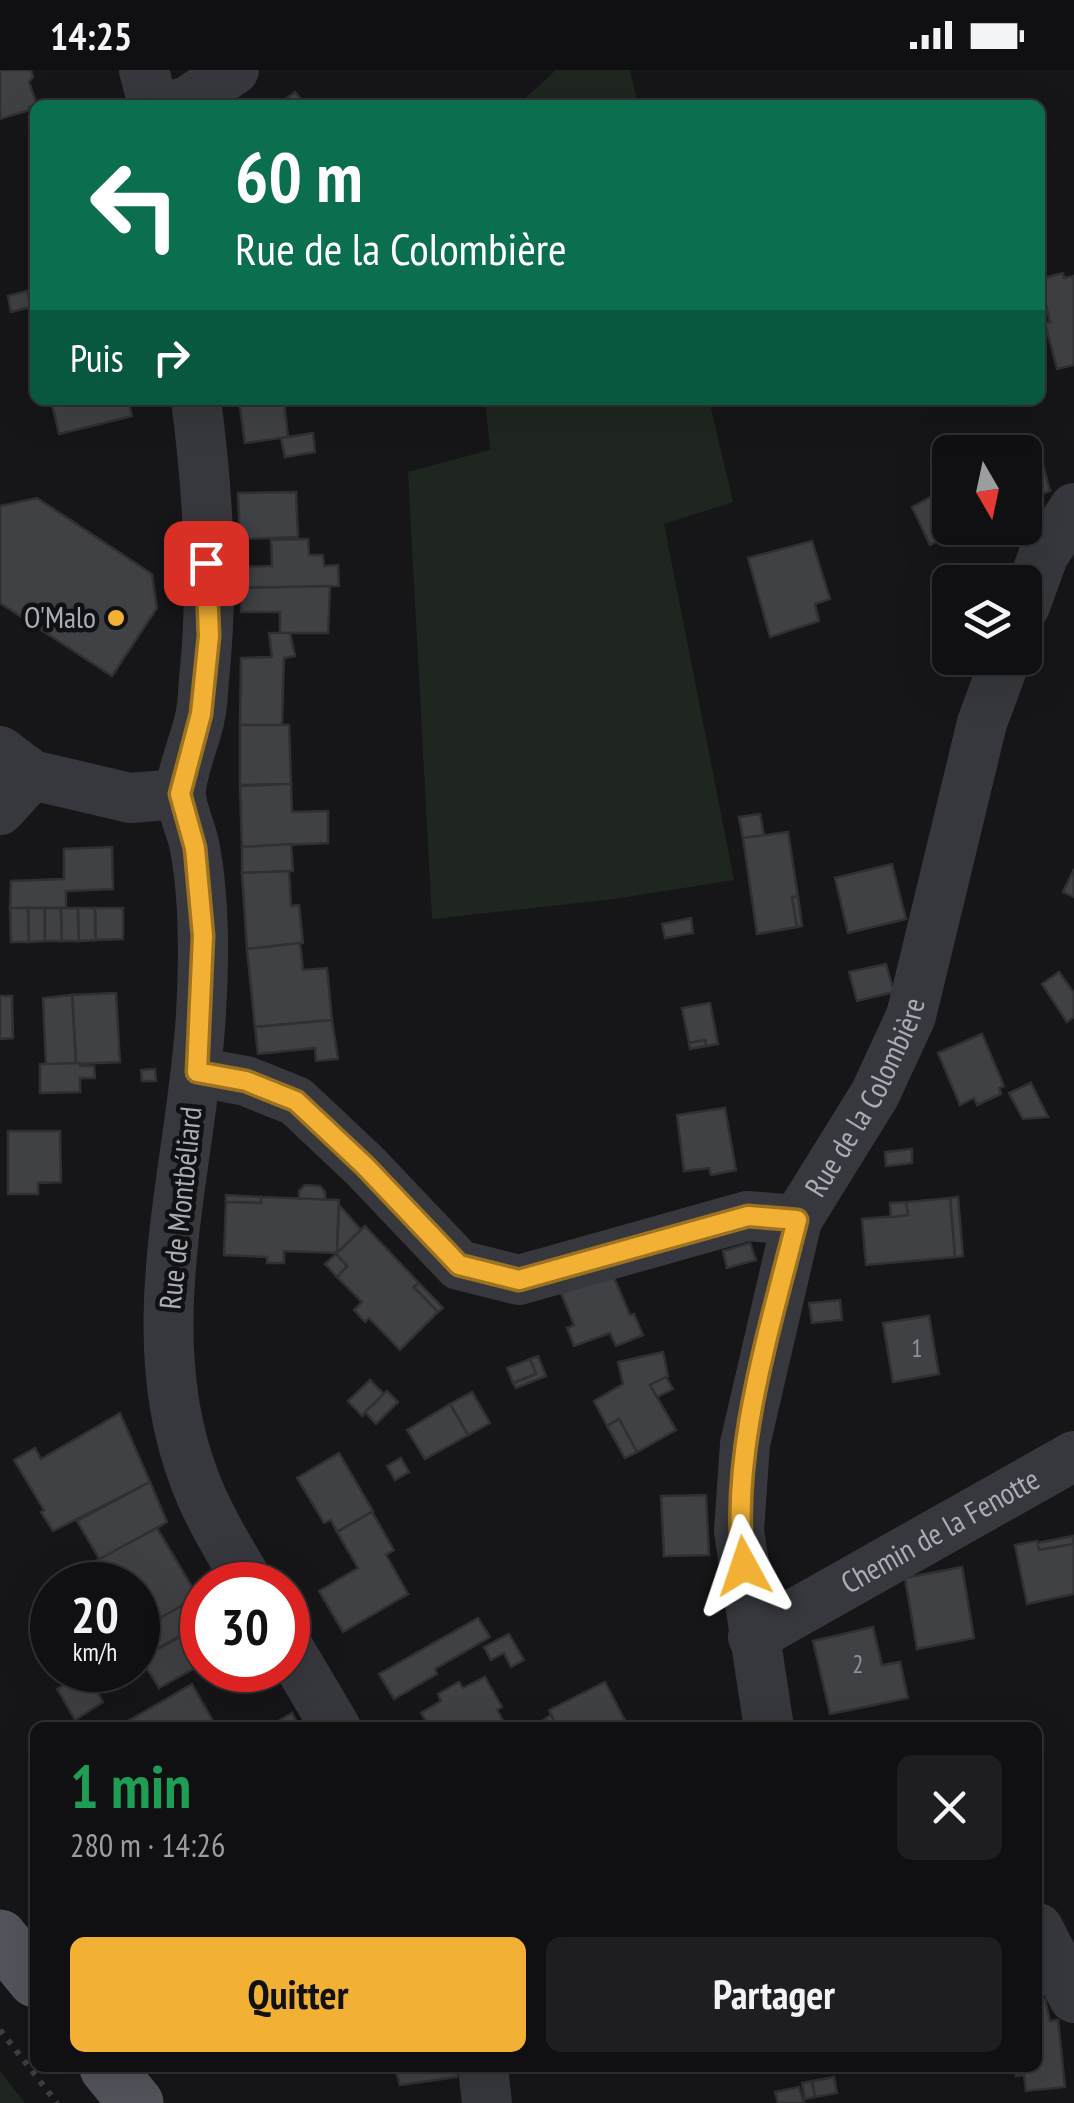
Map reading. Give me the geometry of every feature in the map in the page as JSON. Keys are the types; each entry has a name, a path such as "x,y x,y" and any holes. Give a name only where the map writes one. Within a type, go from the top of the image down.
{"main road":[{"path":"0,1937 30,1974"},
{"path":"110,2072 136,2103"}],"street":[{"path":"144,70 151,100"},
{"path":"188,100 234,70"},
{"path":"11,779 130,798 180,794 201,714 209,636 203,454 197,405"},
{"path":"1040,565 1074,508"},
{"name":"Rue de la Colombière","path":"197,1072 246,1081 296,1101 365,1166 459,1265 519,1280 748,1216 797,1220 875,1094 911,1016 982,723 1000,675"},
{"name":"Rue de Montbéliard","path":"180,794 195,848 203,936 197,1072 174,1235 167,1336 180,1425 193,1477 236,1562"},
{"path":"768,1722 738,1531 745,1444 797,1220"},
{"name":"Chemin de la Fenotte","path":"753,1637 1074,1456"},
{"path":"310,1684 332,1722"},
{"path":"1042,1936 1074,1998"},
{"path":"482,2072 486,2103"}],"path":[{"path":"0,2030 30,2068"},
{"path":"33,2072 57,2103"}],"shaded area":[{"path":"556,70 630,70 637,100 523,100"},
{"path":"486,405 710,405 733,502 664,524 734,880 614,899 432,919 408,472 490,450"},
{"path":"0,2071 25,2103 0,2103"}],"building":[{"path":"0,70 31,70 33,77 29,82 35,100 30,100 30,110 0,119"},
{"path":"295,92 302,100 285,100"},
{"path":"1063,273 1064,278 1074,276 1074,365 1057,369 1045,323 1050,322 1045,278"},
{"path":"27,291 30,307 11,312 8,296"},
{"path":"52,405 129,405 132,416 59,434"},
{"path":"240,405 285,405 288,437 245,443"},
{"path":"313,433 315,452 285,457 281,438"},
{"path":"1042,461 1050,491 1042,494"},
{"path":"296,492 298,537 240,539 238,493"},
{"path":"932,496 930,545 912,507"},
{"path":"37,498 152,574 157,608 112,676 0,603 0,506"},
{"path":"308,539 309,555 323,555 324,566 338,565 339,586 241,588 240,567 272,566 271,540"},
{"path":"812,541 830,599 815,604 819,621 770,637 748,558"},
{"path":"330,586 328,633 280,633 280,612 241,612 241,588"},
{"path":"269,633 290,633 295,656 284,658 282,725 240,725 241,658 272,657"},
{"path":"240,725 289,725 291,784 240,785"},
{"path":"291,784 292,812 328,811 328,843 242,847 240,786"},
{"path":"760,814 764,835 743,838 739,817"},
{"path":"788,832 798,897 792,897 797,927 757,934 743,838"},
{"path":"291,844 293,871 242,873 242,847"},
{"path":"112,847 113,889 66,891 66,908 10,908 11,881 64,879 64,849"},
{"path":"892,864 906,919 848,933 835,878"},
{"path":"1074,869 1074,897 1063,892"},
{"path":"289,871 291,906 299,905 303,943 247,949 242,873"},
{"path":"792,897 798,897 802,926 797,927"},
{"path":"10,908 28,908 29,942 11,942"},
{"path":"28,908 45,908 45,941 29,942"},
{"path":"45,908 61,908 62,941 45,941"},
{"path":"61,908 78,908 79,941 62,941"},
{"path":"78,908 95,908 96,940 79,941"},
{"path":"95,908 123,908 123,939 96,940"},
{"path":"691,918 693,933 665,938 662,924"},
{"path":"300,943 303,970 327,968 332,1020 255,1027 247,949"},
{"path":"886,964 894,992 857,1001 849,972"},
{"path":"1059,972 1074,993 1074,1017 1067,1022 1042,984"},
{"path":"116,993 120,1062 76,1064 72,995"},
{"path":"72,995 76,1064 46,1065 43,998"},
{"path":"0,996 12,996 13,1038 0,1039"},
{"path":"710,1003 718,1044 706,1046 705,1040 689,1043 682,1008"},
{"path":"332,1020 338,1059 316,1061 315,1048 258,1054 255,1027"},
{"path":"982,1034 1004,1086 999,1088 1001,1094 977,1105 974,1098 960,1105 938,1053"},
{"path":"705,1040 706,1046 690,1049 689,1043"},
{"path":"40,1064 94,1066 95,1078 80,1078 80,1092 40,1093"},
{"path":"155,1069 156,1081 142,1081 141,1070"},
{"path":"1031,1083 1048,1117 1023,1119 1009,1093"},
{"path":"725,1108 736,1170 711,1175 709,1168 684,1171 677,1115"},
{"path":"8,1131 60,1131 61,1182 38,1183 38,1194 8,1194"},
{"path":"912,1149 912,1163 886,1166 885,1152"},
{"path":"305,1185 320,1186 325,1200 299,1199 299,1191"},
{"path":"226,1195 261,1197 261,1203 226,1202"},
{"path":"261,1197 339,1200 337,1253 284,1251 284,1263 267,1263 267,1257 224,1255 226,1202 261,1203"},
{"path":"958,1197 963,1256 955,1257 950,1198"},
{"path":"950,1198 955,1257 866,1265 862,1219 908,1215 906,1202"},
{"path":"906,1202 908,1215 891,1217 890,1203"},
{"path":"339,1205 361,1230 337,1253"},
{"path":"365,1226 419,1283 414,1287 438,1312 400,1350 369,1318 365,1322 354,1310 362,1302 337,1277 347,1266 336,1254"},
{"path":"750,1243 756,1260 727,1268 723,1251"},
{"path":"336,1254 347,1266 337,1277 325,1264"},
{"path":"612,1273 643,1335 616,1346 610,1333 574,1346 567,1328 574,1325 561,1293"},
{"path":"419,1283 443,1308 438,1312 414,1287"},
{"path":"840,1300 842,1320 812,1323 809,1303"},
{"path":"929,1316 939,1374 893,1382 883,1323"},
{"path":"663,1352 668,1376 650,1385 676,1430 637,1452 619,1419 607,1426 594,1401 623,1384 618,1362"},
{"path":"538,1356 546,1376 516,1388 513,1383 536,1374 530,1359"},
{"path":"530,1359 536,1374 513,1383 507,1368"},
{"path":"666,1377 673,1389 657,1397 650,1385"},
{"path":"370,1380 384,1394 362,1416 348,1401"},
{"path":"387,1391 398,1402 376,1424 365,1412"},
{"path":"472,1392 490,1423 468,1435 450,1404"},
{"path":"450,1404 468,1435 425,1459 407,1430"},
{"path":"120,1413 150,1482 53,1531 14,1460 35,1448 41,1459"},
{"path":"619,1419 637,1452 625,1458 607,1426"},
{"path":"339,1453 373,1511 337,1532 331,1520 324,1523 297,1478"},
{"path":"401,1458 409,1472 395,1480 387,1466"},
{"path":"150,1482 167,1522 100,1560 77,1521"},
{"path":"706,1495 709,1555 664,1556 661,1496"},
{"path":"372,1512 394,1550 386,1555 408,1594 343,1632 319,1591 358,1568 337,1532"},
{"path":"157,1528 180,1567 180,1607 160,1619 160,1562 94,1562"},
{"path":"1073,1536 1074,1544 1039,1550 1037,1543"},
{"path":"1037,1541 1039,1550 1074,1544 1074,1594 1027,1604 1015,1545"},
{"path":"962,1567 974,1638 917,1649 905,1578"},
{"path":"180,1607 180,1636 160,1647 160,1618"},
{"path":"478,1618 490,1637 394,1699 379,1674"},
{"path":"873,1627 882,1665 900,1662 908,1698 830,1714 813,1641"},
{"path":"509,1634 524,1660 511,1667 504,1653 491,1660 484,1647"},
{"path":"180,1637 180,1676 160,1687 160,1648"},
{"path":"485,1677 502,1707 497,1710 504,1722 426,1722 421,1713 441,1701 438,1694 459,1682 463,1688"},
{"path":"605,1682 626,1722 554,1722 549,1710"},
{"path":"180,1691 197,1692 214,1722 126,1722"},
{"path":"59,1692 97,1692 103,1702 75,1720"},
{"path":"292,1713 297,1722 276,1722"},
{"path":"1042,1999 1050,2021 1058,2020 1065,2087 1026,2091 1024,2075 1016,2076 1016,2072 1042,2072"},
{"path":"396,2072 456,2072 457,2077 400,2085"},
{"path":"834,2077 837,2093 815,2097 812,2081"},
{"path":"812,2081 815,2097 805,2099 802,2083"},
{"path":"799,2087 804,2103 778,2103 775,2092"}],"place":[{"name":"O'Malo","path":"116,618"}],"route":[{"path":"206,563 209,636 201,714 180,794 195,848 203,936 197,1072 246,1081 296,1101 365,1166 459,1265 519,1280 748,1216 797,1220 745,1444 738,1531 744,1566"}]}
